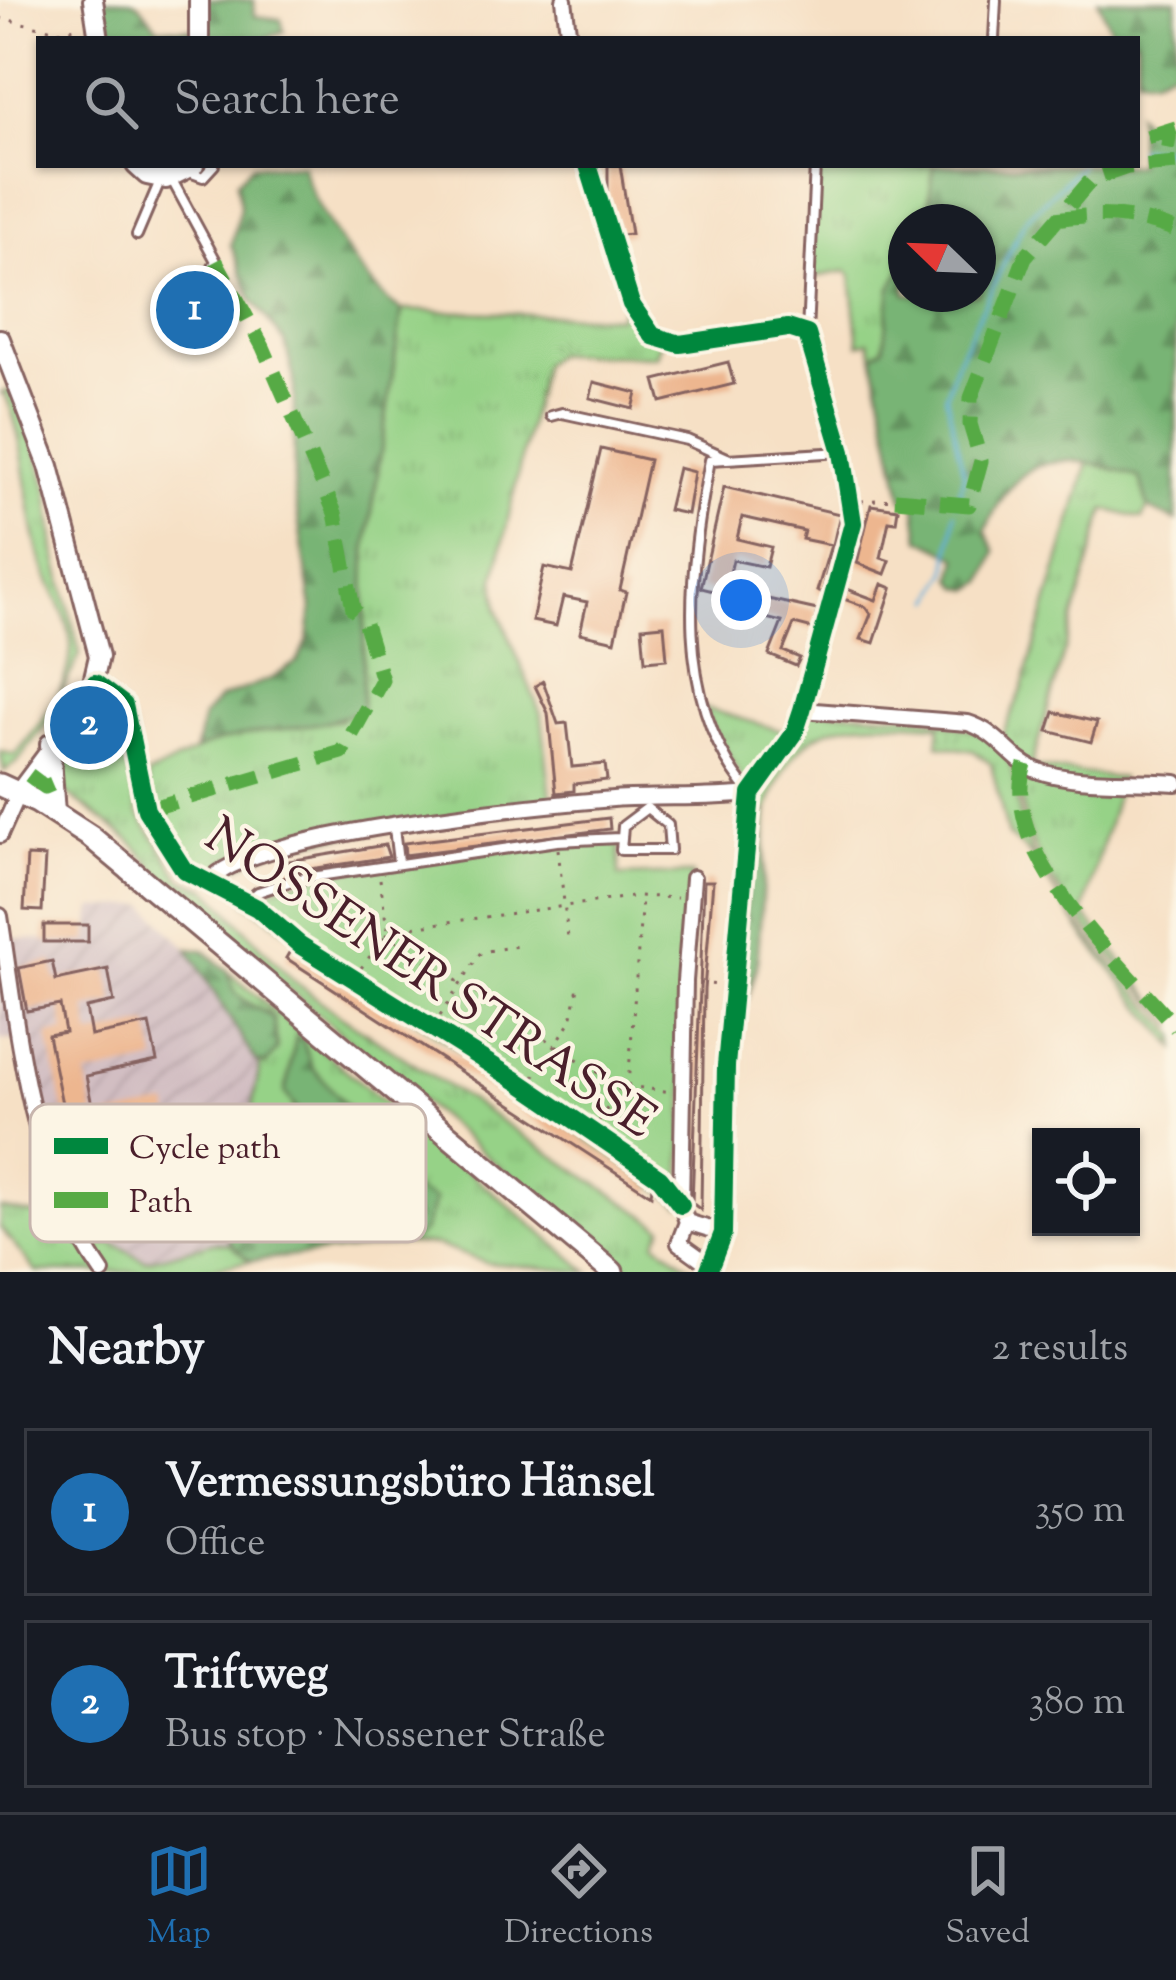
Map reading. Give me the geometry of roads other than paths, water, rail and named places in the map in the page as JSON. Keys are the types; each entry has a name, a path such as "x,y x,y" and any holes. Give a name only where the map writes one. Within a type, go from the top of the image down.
{"main road":[{"path":"9,789 56,813 408,1104"},
{"path":"426,1118 612,1272"}],"street":[{"path":"93,0 97,32"},
{"path":"199,0 200,36"},
{"path":"564,0 569,36"},
{"path":"589,168 631,304 646,330 661,341 693,343 788,328 807,334 852,501 848,559 794,734 751,794 723,1116 727,1180 723,1233 710,1269 679,1243 687,1222 681,1205 687,1094 685,981 694,878"},
{"path":"0,339 49,466 72,569 96,636 95,683 89,699 9,789 0,835"},
{"name":"NOSSENER STRASSE","path":"95,683 124,705 140,788 156,832 184,871 211,880 246,902 353,980 433,1027 660,1178 681,1205"},
{"path":"802,710 968,723 992,732 1025,764 1043,772 1176,783"},
{"path":"50,744 56,813"},
{"path":"211,880 226,866 285,845 394,828 751,794"},
{"path":"0,916 15,1040 30,1104"},
{"path":"687,1222 723,1233"},
{"path":"84,1242 102,1272"}],"lane":[{"path":"994,36 996,0"},
{"path":"178,174 203,177 211,168"},
{"path":"807,334 815,168"},
{"path":"137,236 178,174"},
{"path":"178,174 217,261 205,280 222,317"},
{"path":"551,416 562,413 687,440 728,458"},
{"path":"751,794 701,707 692,593 710,460 842,452"},
{"path":"647,803 668,825 670,850 621,850 619,838 631,817 647,803"},
{"path":"394,828 398,862"},
{"path":"246,902 284,883 398,862 557,841 619,838"}],"waterway":[{"path":"1140,149 1176,150"},
{"path":"956,503 964,475 946,396 954,367 1025,220 1078,168"},
{"path":"933,600 947,573 955,513"}],"place":[{"name":"Vermessungsbüro Hänsel","path":"195,310"},
{"name":"Triftweg","path":"89,725"}]}
